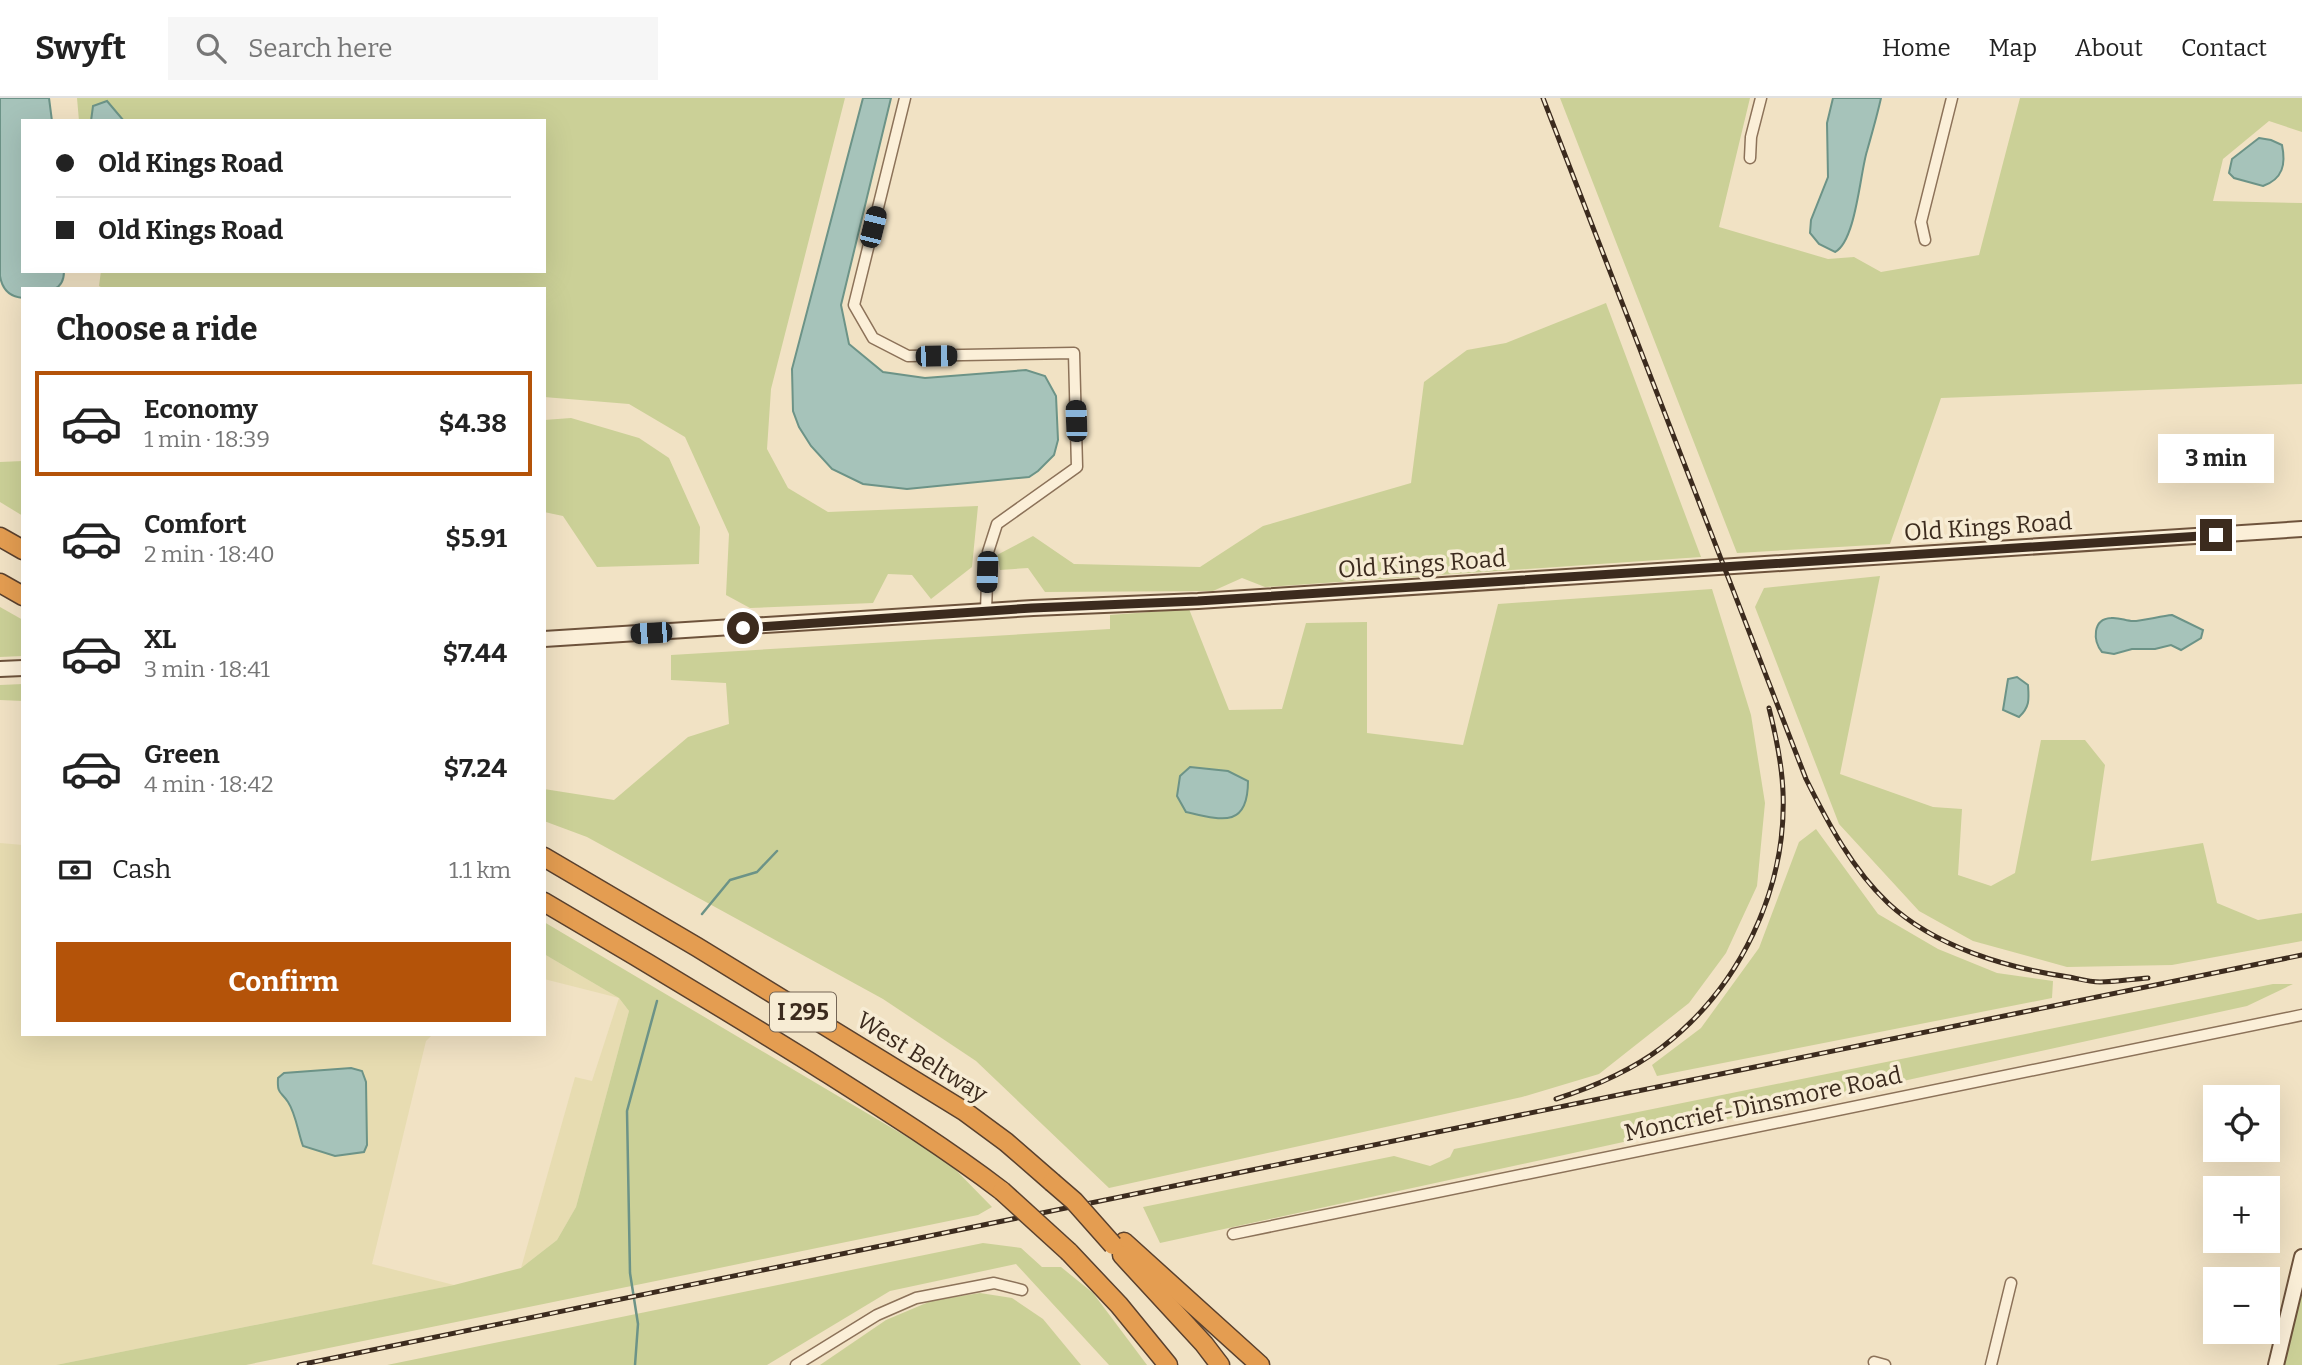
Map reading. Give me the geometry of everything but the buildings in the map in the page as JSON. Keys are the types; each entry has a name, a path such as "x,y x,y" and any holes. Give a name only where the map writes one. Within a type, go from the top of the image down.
{"highway":[{"path":"0,537 21,549"},
{"path":"0,583 21,595"},
{"name":"West Beltway","path":"546,858 697,947 964,1111 1006,1142 1119,1244 1220,1365"},
{"name":"I 295","path":"546,903 685,985 953,1154 1002,1191 1069,1252 1119,1304 1167,1364"},
{"path":"1119,1244 1260,1365"}],"street":[{"path":"905,98 854,305 873,338 908,356 1074,353 1077,467 997,524 988,552 986,611"},
{"path":"1750,158 1751,137 1761,98"},
{"path":"1925,240 1921,222 1952,98"},
{"name":"Old Kings Road","path":"546,639 986,611 1198,601 2302,529"},
{"path":"0,669 21,668"},
{"name":"Moncrief-Dinsmore Road","path":"1233,1234 2302,1015"},
{"path":"2276,1365 2302,1257"},
{"path":"796,1365 877,1315 916,1298 994,1283 1023,1290"},
{"path":"1991,1365 2011,1283"}],"shaded area":[{"path":"0,843 21,845 21,1036 431,1036 426,1041 372,1264 454,1285 56,1365 0,1365"},
{"path":"546,955 619,998 546,980"},
{"path":"619,998 629,1011 576,1207 557,1240 521,1268 575,1077 592,1081"}],"green space":[{"path":"77,98 845,98 771,389 767,449 788,488 828,512 978,506 972,567 931,599 912,575 888,574 873,603 750,608 726,595 729,534 685,437 629,404 546,397 546,287 99,286 101,273 546,273 546,119 122,119 107,101 94,106 91,119 79,119"},
{"path":"1560,98 1750,98 1719,227 1828,259 1854,257 1881,272 1979,255 2020,98 2302,98 2302,132 2269,121 2223,159 2213,201 2302,203 2302,384 1941,398 1890,544 1737,553"},
{"path":"1606,303 1701,557 1265,587 1242,578 1213,591 1045,592 1028,568 1000,570 997,555 1033,536 1074,564 1200,567 1263,526 1411,483 1424,382 1467,350 1506,343"},
{"path":"571,418 639,438 669,458 700,527 699,564 597,567 563,516 546,512 546,420"},
{"path":"21,461 21,515 0,502 0,462"},
{"path":"1880,576 1840,774 1933,807 1962,809 1958,875 1991,886 2015,873 2041,740 2085,740 2105,765 2091,861 2203,843 2217,903 2258,920 2302,913 2302,941 2172,965 2067,967 1973,941 1919,911 1839,824 1755,607 1764,588"},
{"path":"1712,589 1751,715 1765,803 1757,886 1726,953 1689,1003 1599,1074 1522,1097 1109,1188 976,1061 883,999 587,837 546,822 546,789 614,800 688,737 729,724 726,683 671,680 671,655 1110,629 1110,615 1189,609 1229,710 1282,709 1306,623 1367,622 1367,733 1463,745 1498,604"},
{"path":"0,607 21,619 21,656 0,657"},
{"path":"21,684 21,701 0,700 0,685"},
{"path":"1816,829 1878,914 1938,949 1997,973 2053,981 2052,998 1657,1076 1652,1065 1701,1028 1759,948 1799,842"},
{"path":"546,923 946,1160 992,1207 978,1215 246,1365 56,1365 454,1285 521,1268 557,1240 576,1207 629,1011 619,998 546,955"},
{"path":"2273,984 2293,984 2247,1006 1160,1243 1143,1207 1394,1156 1430,1166 1450,1157 1454,1149"},
{"path":"983,1243 1021,1248 1042,1267 1061,1267 1093,1293 1147,1365 1109,1365 1016,1264 890,1291 767,1365 387,1365"},
{"path":"980,1293 1012,1298 1043,1319 1081,1365 820,1365 886,1320 931,1301"},
{"path":"2302,1293 2302,1365 2284,1365"}],"water":[{"path":"0,98 49,98 52,119 21,119 21,273 64,273 64,277 58,287 21,287 21,298 7,292 0,276"},
{"path":"863,98 891,98 841,305 849,344 883,372 925,378 1026,370 1045,376 1056,396 1058,440 1054,455 1029,477 907,489 863,484 832,469 811,446 799,427 793,411 792,369"},
{"path":"1833,98 1881,98 1864,161 1853,221 1848,235 1835,252 1819,244 1810,233 1811,220 1828,177 1827,123"},
{"path":"107,101 122,119 91,119 93,106"},
{"path":"2259,138 2282,145 2283,152 2282,170 2275,179 2263,186 2234,178 2229,173 2232,159"},
{"path":"2172,615 2203,630 2201,638 2181,650 2171,645 2155,649 2132,649 2114,654 2102,652 2097,642 2097,626 2105,619 2137,621"},
{"path":"2017,677 2028,685 2027,706 2019,717 2003,710 2008,679"},
{"path":"1190,767 1228,771 1248,781 1247,796 1238,814 1221,818 1186,812 1177,796 1180,776"},
{"path":"351,1068 362,1071 366,1082 367,1145 364,1152 335,1156 303,1146 291,1107 279,1090 278,1078 284,1073"}],"waterway":[{"path":"702,914 730,880 757,872 777,851"},
{"path":"635,1365 638,1324 630,1273 627,1111 657,1001"}],"railway":[{"path":"1543,98 1806,779 1852,860 1875,890 1907,918 1927,932 1973,953 2021,968 2088,981 2148,978"},
{"path":"1556,1099 1610,1078 1661,1048 1689,1024 1714,997 1753,935 1767,901 1777,865 1782,829 1781,771 1769,708"},
{"path":"299,1365 2302,955"}],"route":[{"path":"743,628 2216,535"}]}
